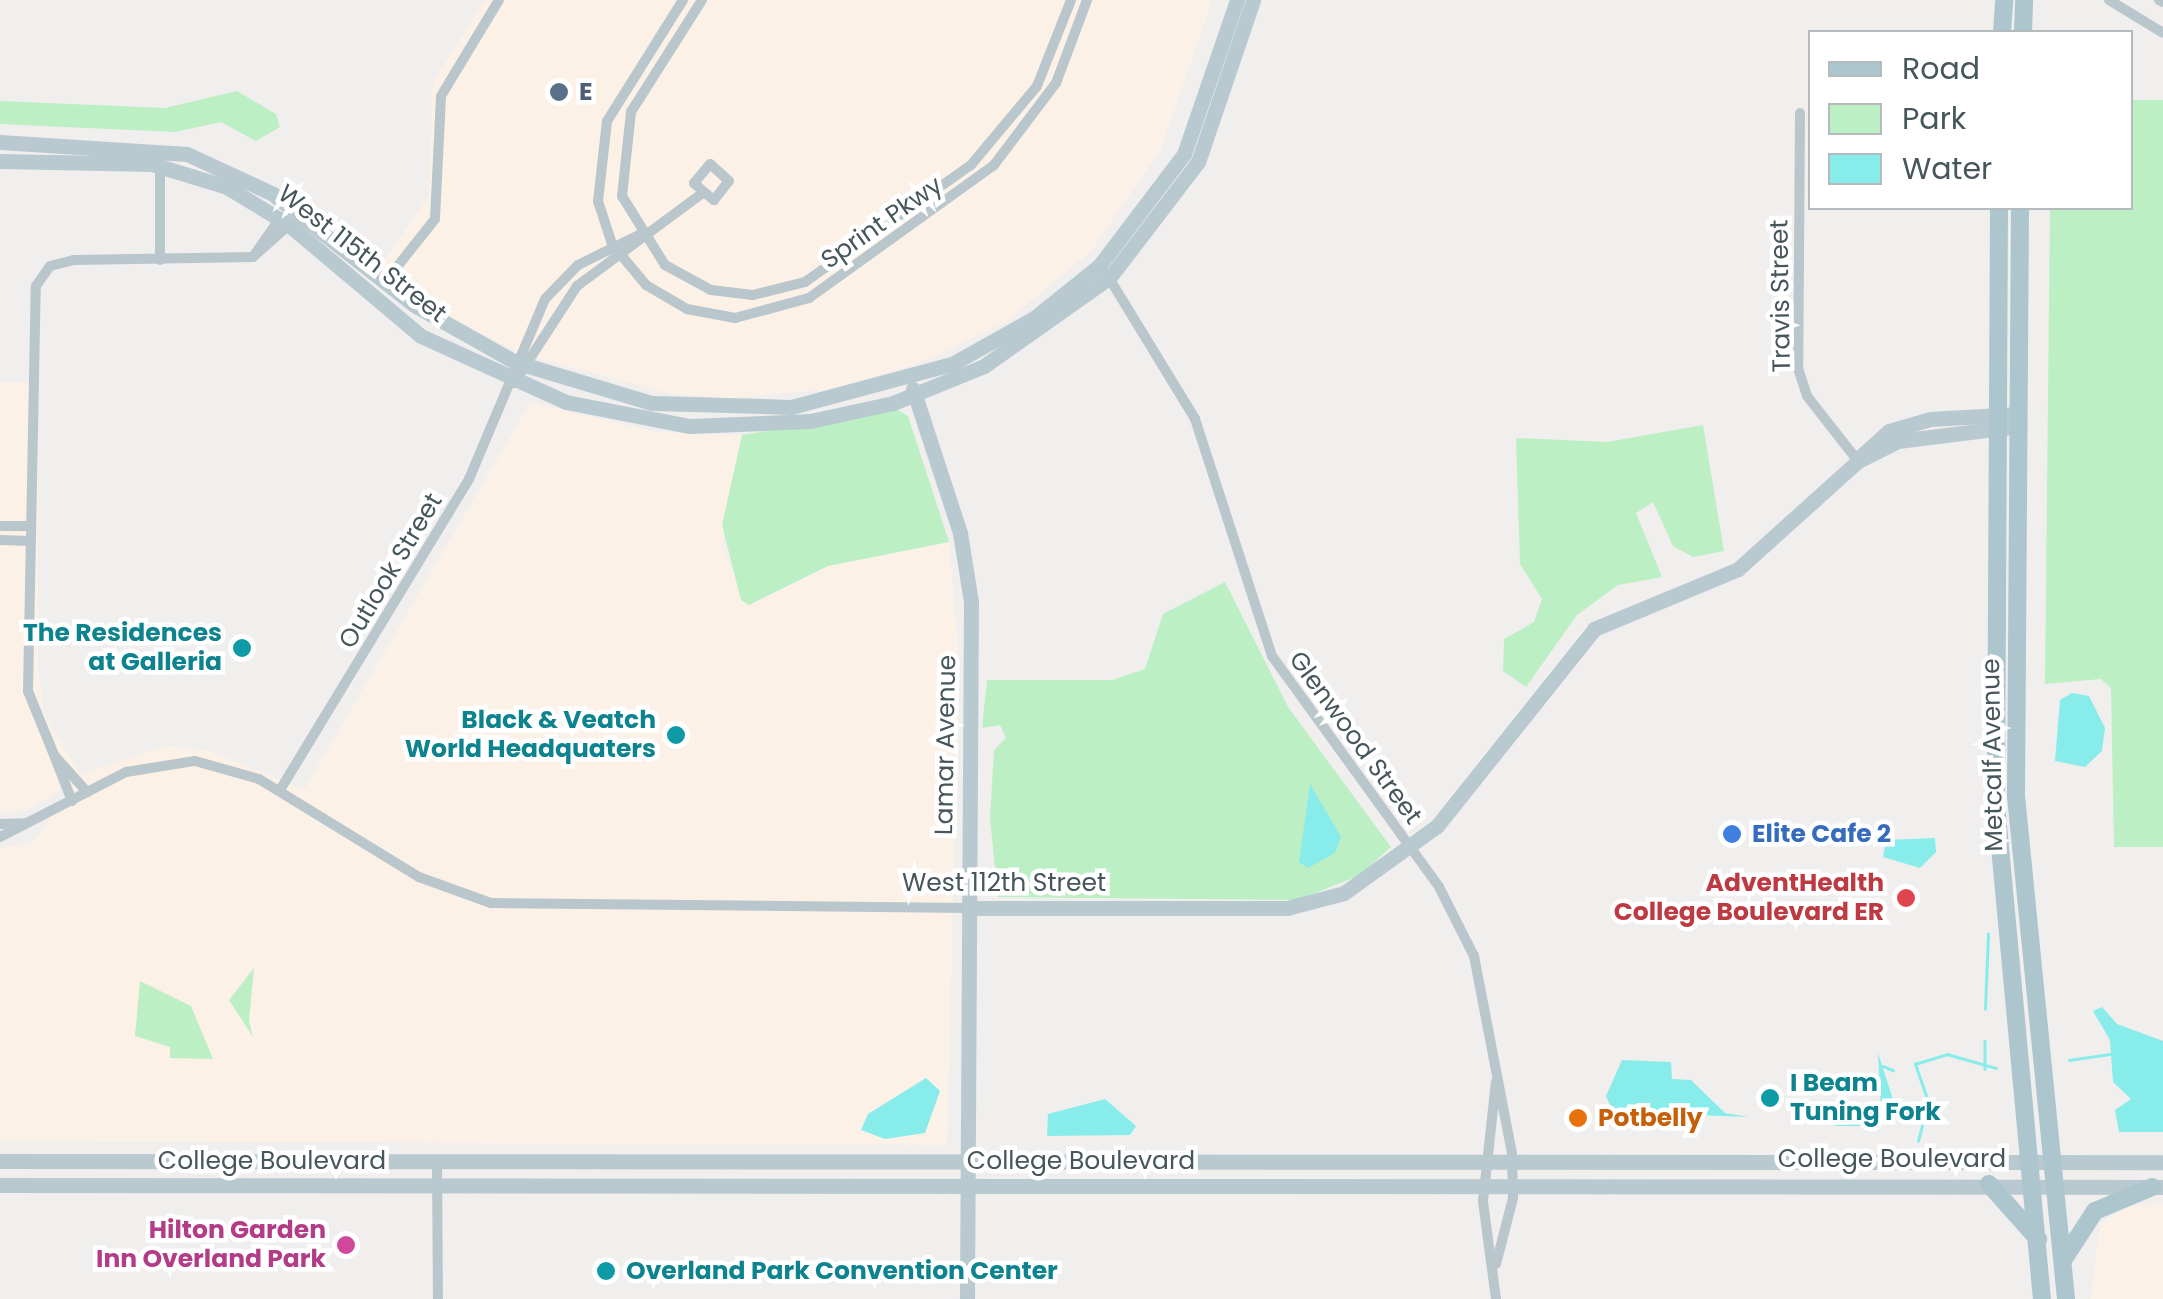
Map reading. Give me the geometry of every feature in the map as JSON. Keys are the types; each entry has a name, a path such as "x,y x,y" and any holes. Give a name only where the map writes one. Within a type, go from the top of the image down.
{"main road":[{"path":"2002,30 2004,0"},
{"path":"2022,30 2024,0"},
{"name":"Metcalf Avenue","path":"2000,210 1996,804 2036,1184 2042,1299"},
{"name":"Metcalf Avenue","path":"2020,210 2018,834 2065,1257 2066,1299"},
{"path":"1989,1184 2038,1239"},
{"path":"2065,1257 2096,1211 2158,1187"}],"street":[{"path":"385,282 435,220 441,96 499,0"},
{"name":"Sprint Pkwy","path":"683,0 602,133 596,187 619,256 656,293 710,316 761,316 809,298 1008,151 1056,83 1087,0"},
{"name":"Sprint Pkwy","path":"702,0 622,137 622,196 640,235 665,265 710,290 753,295 805,282 995,142 1037,86 1072,0"},
{"name":"West 115th Street","path":"1104,272 1184,154 1237,0"},
{"name":"West 115th Street","path":"0,161 160,166 227,187 285,222 410,328 514,384 616,415 716,427 820,420 913,388 1014,332 1104,272 1205,148 1254,0"},
{"path":"2109,0 2163,32"},
{"name":"Travis Street","path":"1800,113 1798,368 1807,396 1858,460"},
{"name":"West 115th Street","path":"0,142 133,144 219,166 290,205 385,282 522,365 628,398 726,411 821,403 913,388"},
{"path":"160,166 160,260"},
{"path":"522,365 567,297 640,235 704,192"},
{"path":"72,801 28,692 36,286 60,262 254,257 285,222"},
{"path":"514,384 552,288 612,244 640,235"},
{"name":"Glenwood Street","path":"1104,272 1195,420 1272,656 1410,847 1474,956 1498,1072 1511,1163 1512,1184 1496,1264"},
{"name":"Outlook Street","path":"280,790 470,479 514,384"},
{"name":"Lamar Avenue","path":"913,388 957,520 971,602 967,1299"},
{"name":"West 112th Street","path":"0,838 136,768 194,761 280,790 419,878 491,903 969,908 1302,906 1358,885 1410,847 1462,799 1594,629 1738,569 1876,439 1909,424 2018,420"},
{"path":"0,526 30,526"},
{"path":"0,540 30,541"},
{"path":"54,755 87,792"},
{"name":"West 112th Street","path":"0,824 25,823"},
{"name":"Glenwood Street","path":"1496,1299 1496,1264 1483,1184 1498,1072"},
{"name":"College Boulevard","path":"0,1161 2163,1162"},
{"path":"437,1162 438,1299"},
{"name":"College Boulevard","path":"0,1185 2158,1187"}],"shaded area":[{"path":"485,0 1212,0 1161,149 1091,251 1004,323 922,362 831,389 732,398 671,394 520,353 455,320 381,265 429,196 433,82"},
{"path":"0,382 38,383 38,667 44,714 80,774 166,746 208,750 304,790 530,403 657,432 742,435 722,546 749,605 828,566 949,542 959,660 947,1145 0,1141 0,848 33,843 76,780 25,811 0,813"},
{"path":"2163,1204 2163,1299 2091,1299 2100,1224 2128,1206"}],"green space":[{"path":"237,91 276,114 280,127 256,141 221,122 175,132 0,124 0,101 165,108"},
{"path":"2133,100 2163,100 2163,847 2114,847 2111,688 2101,679 2045,684 2050,210 2133,210"},
{"path":"898,410 908,416 949,542 828,566 749,605 741,600 722,525 742,435"},
{"path":"1703,425 1724,551 1693,557 1673,546 1653,502 1636,513 1662,577 1618,585 1577,615 1526,687 1503,671 1504,639 1534,622 1542,599 1520,564 1516,438 1607,442"},
{"path":"1225,582 1288,707 1391,847 1360,875 1298,900 998,897 990,818 994,750 1006,738 1000,725 982,728 987,680 1112,680 1145,669 1163,614"},
{"path":"254,968 249,1021 253,1037 229,1000"},
{"path":"140,981 191,1006 213,1059 170,1058 170,1047 135,1036"}],"water":[{"path":"2072,693 2089,696 2105,728 2102,751 2085,767 2055,761 2060,700"},
{"path":"1310,784 1341,837 1335,853 1308,868 1299,862"},
{"path":"1935,838 1936,852 1920,868 1883,857 1886,840"},
{"path":"2102,1007 2117,1024 2163,1041 2163,1132 2119,1132 2115,1110 2131,1099 2113,1082 2110,1040 2093,1011"},
{"path":"1878,1053 1898,1115 1880,1126 1833,1126 1881,1110"},
{"path":"1622,1060 1671,1062 1672,1079 1691,1080 1725,1113 1749,1117 1613,1112 1606,1096"},
{"path":"926,1078 940,1091 925,1133 885,1139 861,1130 868,1114"},
{"path":"1105,1099 1136,1126 1130,1135 1047,1136 1048,1114"}],"waterway":[{"path":"1985,1009 1988,934"},
{"path":"1985,1041 1985,1069"},
{"path":"1918,1141 1928,1102 1915,1064 1947,1054 1996,1068"},
{"path":"2069,1060 2110,1054"},
{"path":"1883,1066 1893,1070"}],"place":[{"name":"E","path":"559,92"},
{"name":"The Residences at Galleria","path":"242,648"},
{"name":"Black & Veatch World Headquaters","path":"676,735"},
{"name":"Elite Cafe 2","path":"1732,834"},
{"name":"AdventHealth College Boulevard ER","path":"1906,898"},
{"name":"I Beam Tuning Fork","path":"1770,1098"},
{"name":"Potbelly","path":"1578,1118"},
{"name":"Hilton Garden Inn Overland Park","path":"346,1245"},
{"name":"Overland Park Convention Center","path":"606,1271"}]}
